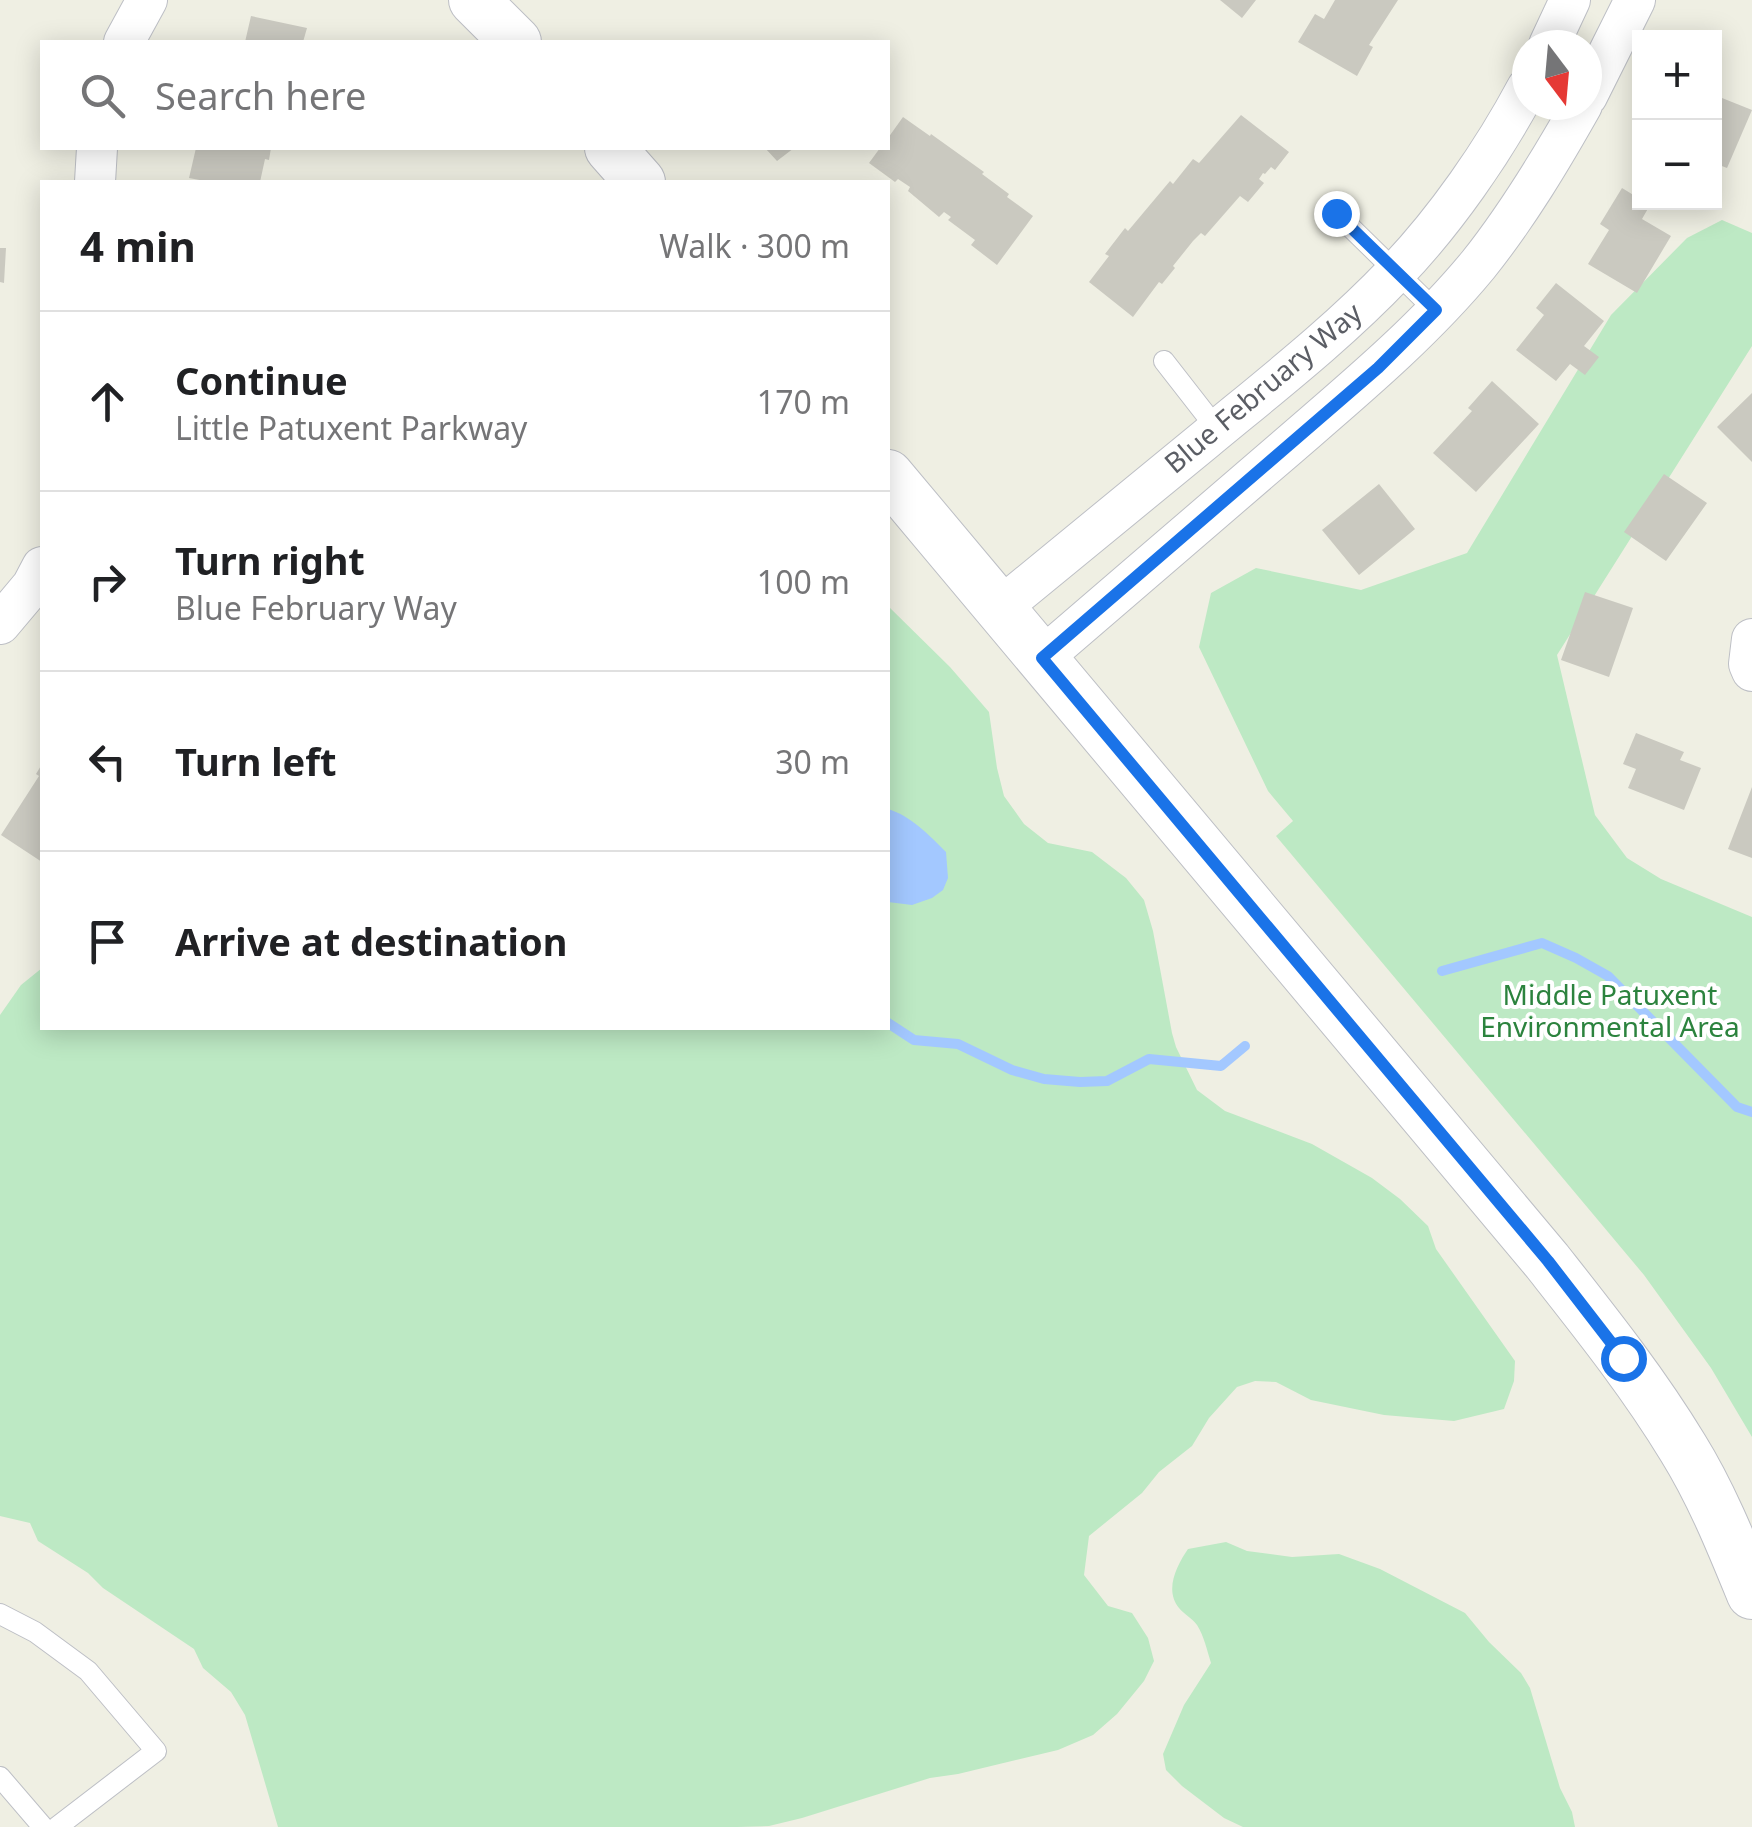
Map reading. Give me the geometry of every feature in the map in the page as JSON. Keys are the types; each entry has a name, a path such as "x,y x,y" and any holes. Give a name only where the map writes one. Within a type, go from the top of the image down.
{"street":[{"path":"125,40 147,0"},
{"path":"474,0 514,40"},
{"path":"1556,30 1570,0"},
{"path":"1602,65 1634,0"},
{"name":"Blue February Way","path":"1000,608 1344,323 1396,272 1435,226 1512,116"},
{"name":"Blue February Way","path":"1042,658 1378,368 1436,310 1508,224 1574,120"},
{"path":"95,180 96,150"},
{"path":"612,150 638,180"},
{"path":"890,477 1548,1261 1623,1358 1685,1450 1752,1594"},
{"path":"0,624 40,571"},
{"path":"1752,639 1752,671"}],"lane":[{"path":"1336,213 1436,310"},
{"path":"1164,361 1217,430"},
{"path":"0,1614 35,1632 88,1672 156,1751 58,1827"},
{"path":"0,1777 43,1827"}],"green space":[{"name":"Middle Patuxent Environmental Area","path":"1722,220 1752,233 1752,346 1557,655 1595,815 1627,858 1661,879 1752,917 1752,1437 1711,1368 1644,1275 1276,836 1293,821 1268,791 1199,647 1211,593 1256,568 1361,590 1467,553 1611,315 1687,238"},
{"path":"890,608 989,712 1004,796 1024,824 1048,843 1092,852 1126,878 1144,900 1172,1033 1197,1090 1225,1111 1312,1144 1400,1199 1428,1226 1436,1249 1515,1361 1514,1381 1504,1409 1454,1421 1384,1415 1311,1400 1276,1382 1255,1381 1237,1387 1209,1418 1192,1446 1089,1536 1084,1575 1108,1606 1132,1613 1148,1638 1154,1661 1144,1681 1117,1714 1093,1735 1058,1750 930,1778 769,1826 278,1827 245,1715 231,1692 203,1668 194,1649 38,1541 30,1523 0,1516 0,1015 21,985 40,970 40,1030 890,1030"},
{"path":"1226,1542 1247,1551 1292,1557 1339,1554 1380,1569 1465,1613 1521,1673 1530,1688 1575,1827 1243,1827 1224,1818 1182,1786 1166,1770 1163,1754 1184,1705 1211,1663 1197,1625 1175,1601 1172,1586 1188,1549"}],"water":[{"path":"890,810 912,821 946,852 948,878 943,890 912,905 890,902"}],"building":[{"path":"1220,0 1256,0 1242,18"},
{"path":"1335,0 1398,0 1369,45 1373,47 1357,76 1298,42 1315,14 1324,19"},
{"path":"251,16 307,28 304,40 245,40"},
{"path":"1722,98 1752,110 1727,168 1722,166"},
{"path":"1241,115 1289,152 1275,170 1271,167 1263,173 1259,179 1264,183 1248,202 1240,196 1205,236 1201,233 1193,241 1133,317 1089,282 1125,228 1128,231 1193,159 1199,163"},
{"path":"903,117 984,172 1009,194 1007,197 1033,216 997,265 971,245 975,240 948,220 951,217 944,212 939,217 908,191 910,187 898,179 895,182 869,163 879,150 890,150 890,135"},
{"path":"196,150 271,150 260,180 189,178"},
{"path":"767,150 791,150 777,161"},
{"path":"1622,188 1632,194 1632,210 1647,210 1642,219 1671,236 1637,293 1588,264 1609,230 1600,224"},
{"path":"0,248 6,248 4,283 0,282"},
{"path":"1556,283 1604,321 1584,346 1599,357 1585,375 1570,364 1556,381 1516,350 1544,315 1536,308"},
{"path":"1492,381 1539,424 1476,492 1433,453 1472,411 1468,408"},
{"path":"1752,393 1752,462 1717,427"},
{"path":"1664,474 1707,503 1666,561 1624,532"},
{"path":"1379,484 1415,529 1359,575 1322,530"},
{"path":"1585,592 1633,608 1609,677 1561,660"},
{"path":"1636,733 1684,752 1680,760 1701,768 1684,810 1628,788 1636,769 1623,764"},
{"path":"40,767 40,861 1,835 39,776 36,774"},
{"path":"1752,787 1752,858 1728,849"}],"waterway":[{"path":"1442,971 1542,943 1576,958 1608,976 1737,1107 1752,1112"},
{"path":"890,1024 914,1040 958,1044 1012,1070 1044,1079 1080,1082 1107,1081 1149,1059 1221,1066 1245,1046"}],"route":[{"path":"1336,213 1436,310 1378,368 1042,658 1548,1261 1623,1358"}]}
